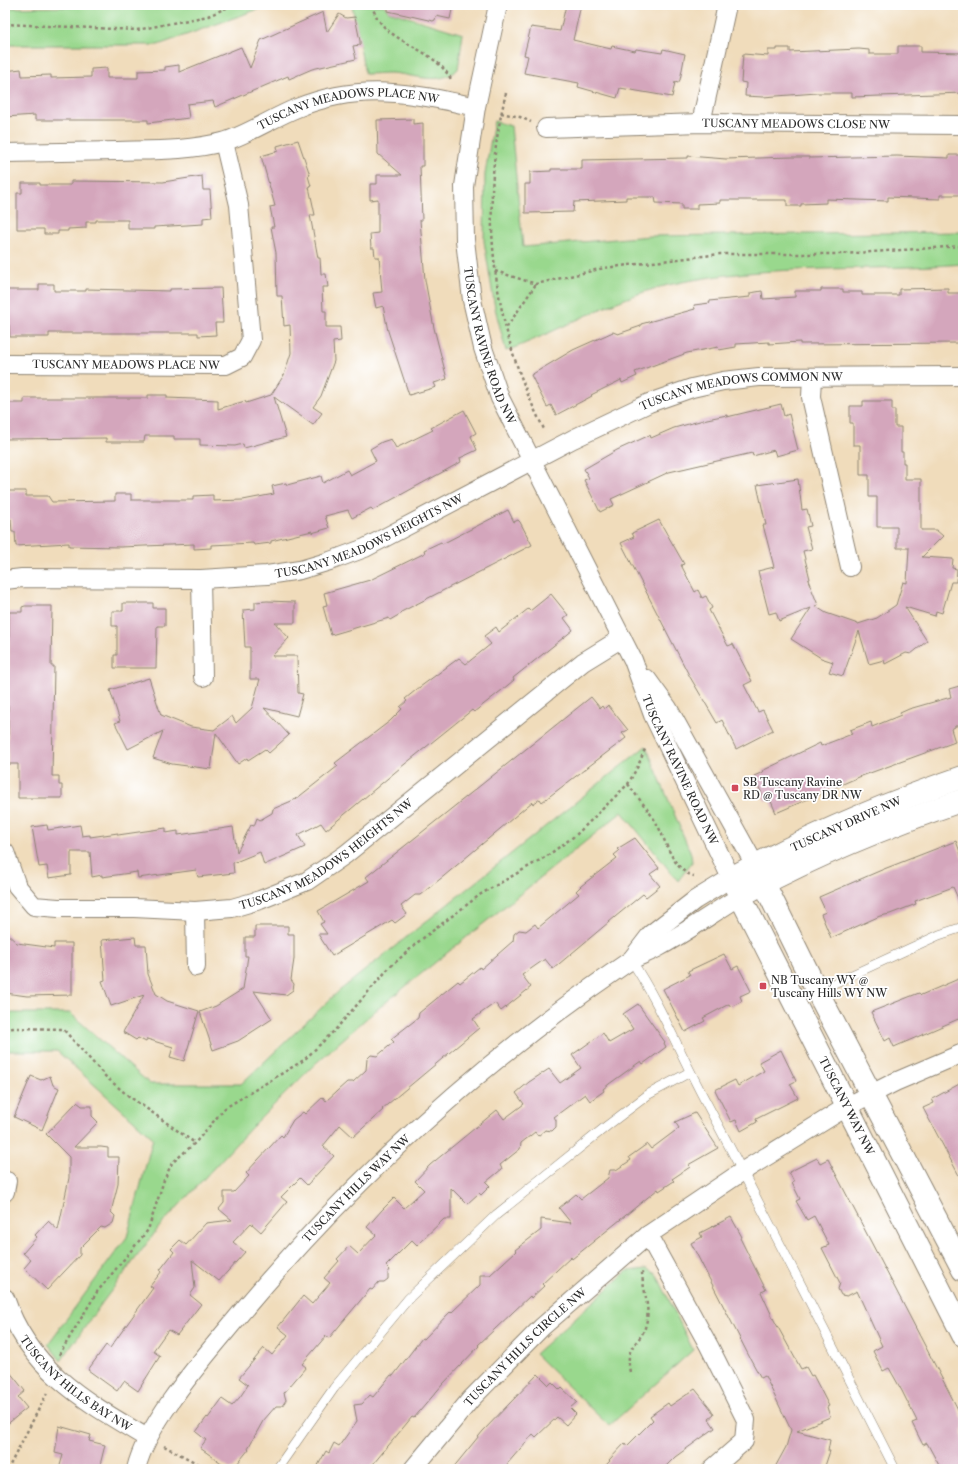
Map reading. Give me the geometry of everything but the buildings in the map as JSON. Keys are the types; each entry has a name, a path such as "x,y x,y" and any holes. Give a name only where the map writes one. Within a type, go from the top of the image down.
{"street":[{"name":"TUSCANY RAVINE ROAD NW","path":"498,5 476,107 464,186 465,240 472,300 483,348 500,398 633,660 653,715 736,887"},
{"name":"TUSCANY MEADOWS CLOSE NW","path":"727,5 701,123 963,124"},
{"name":"TUSCANY MEADOWS PLACE NW","path":"5,153 182,150 224,142 296,108 321,100 353,93 380,92 414,94 476,107"},
{"path":"546,128 701,123"},
{"name":"TUSCANY MEADOWS PLACE NW","path":"5,364 226,365 242,357 250,340 249,316 239,205 224,142"},
{"name":"TUSCANY MEADOWS COMMON NW","path":"532,460 649,403 692,388 723,381 738,379 812,377 963,376"},
{"path":"812,377 811,397 850,567"},
{"name":"TUSCANY MEADOWS HEIGHTS NW","path":"5,580 30,578 201,579 267,575 300,570 365,548 532,460"},
{"path":"201,579 203,677"},
{"name":"TUSCANY MEADOWS HEIGHTS NW","path":"5,852 17,886 34,906 58,908 134,908 195,911 232,908 260,900 307,880 346,854 583,662 622,638"},
{"name":"TUSCANY RAVINE ROAD NW","path":"633,660 668,708 759,875"},
{"name":"TUSCANY DRIVE NW","path":"736,887 759,875 830,829 880,807 963,777"},
{"name":"TUSCANY DRIVE NW","path":"759,875 835,850 887,828 963,800"},
{"path":"759,875 870,1093 963,1270"},
{"name":"TUSCANY HILLS WAY NW","path":"136,1469 147,1438 181,1389 254,1296 293,1251 379,1162 476,1076 543,1022 631,960 651,934 695,900 736,887"},
{"name":"TUSCANY WAY NW","path":"736,887 963,1335"},
{"path":"195,911 196,967"},
{"name":"TUSCANY HILLS CIRCLE NW","path":"413,1469 471,1399 542,1327 648,1235 743,1170 870,1093 963,1053"},
{"path":"648,1235 709,1346 746,1420 744,1441 712,1469"},
{"name":"TUSCANY HILLS BAY NW","path":"5,1298 16,1324 27,1343 53,1375 80,1397 147,1438"}],"lane":[{"path":"818,991 939,935 963,927"},
{"path":"631,960 642,978 690,1072 743,1170 895,1469"},
{"path":"277,1469 334,1388 414,1293 508,1205 649,1094 690,1072"}],"path":[{"path":"5,24 137,30 208,16 233,5"},
{"path":"371,5 380,23 434,59 448,72 452,81"},
{"path":"506,93 494,148 490,210 495,271 513,358 545,431"},
{"path":"501,114 520,117 546,128"},
{"path":"495,271 536,284 604,268 720,254 841,254 963,246"},
{"path":"507,328 536,284"},
{"path":"6,1469 10,1465 48,1392 59,1354 97,1292 148,1230 164,1180 172,1163 195,1143 225,1108 304,1060 335,1030 389,968 418,942 481,894 547,856 576,835 628,784 645,749"},
{"path":"628,784 656,823 677,864 686,874 694,876"},
{"path":"5,1029 63,1029 105,1076 126,1094 195,1143"},
{"path":"630,1372 628,1357 630,1349 646,1325 647,1311 642,1271"},
{"path":"147,1438 208,1469"}],"green space":[{"path":"75,5 270,5 158,45 5,45 5,8 72,7"},
{"path":"352,5 384,5 388,11 463,34 458,69 451,74 435,78 391,73 365,74"},
{"path":"494,121 511,126 523,247 650,236 963,232 963,264 778,271 704,278 668,285 626,298 506,351 495,308 484,241 485,174"},
{"path":"646,746 691,854 692,862 678,881 622,812 375,1011 316,1063 249,1130 160,1226 102,1303 61,1361 48,1344 127,1237 153,1138 57,1051 5,1051 5,1013 70,1013 150,1084 241,1084 339,991"},
{"path":"647,1269 657,1275 693,1350 609,1426 535,1354 627,1271"}],"place":[{"name":"SB Tuscany Ravine RD @ Tuscany DR NW","path":"735,788"},
{"name":"NB Tuscany WY @ Tuscany Hills WY NW","path":"763,986"}]}
